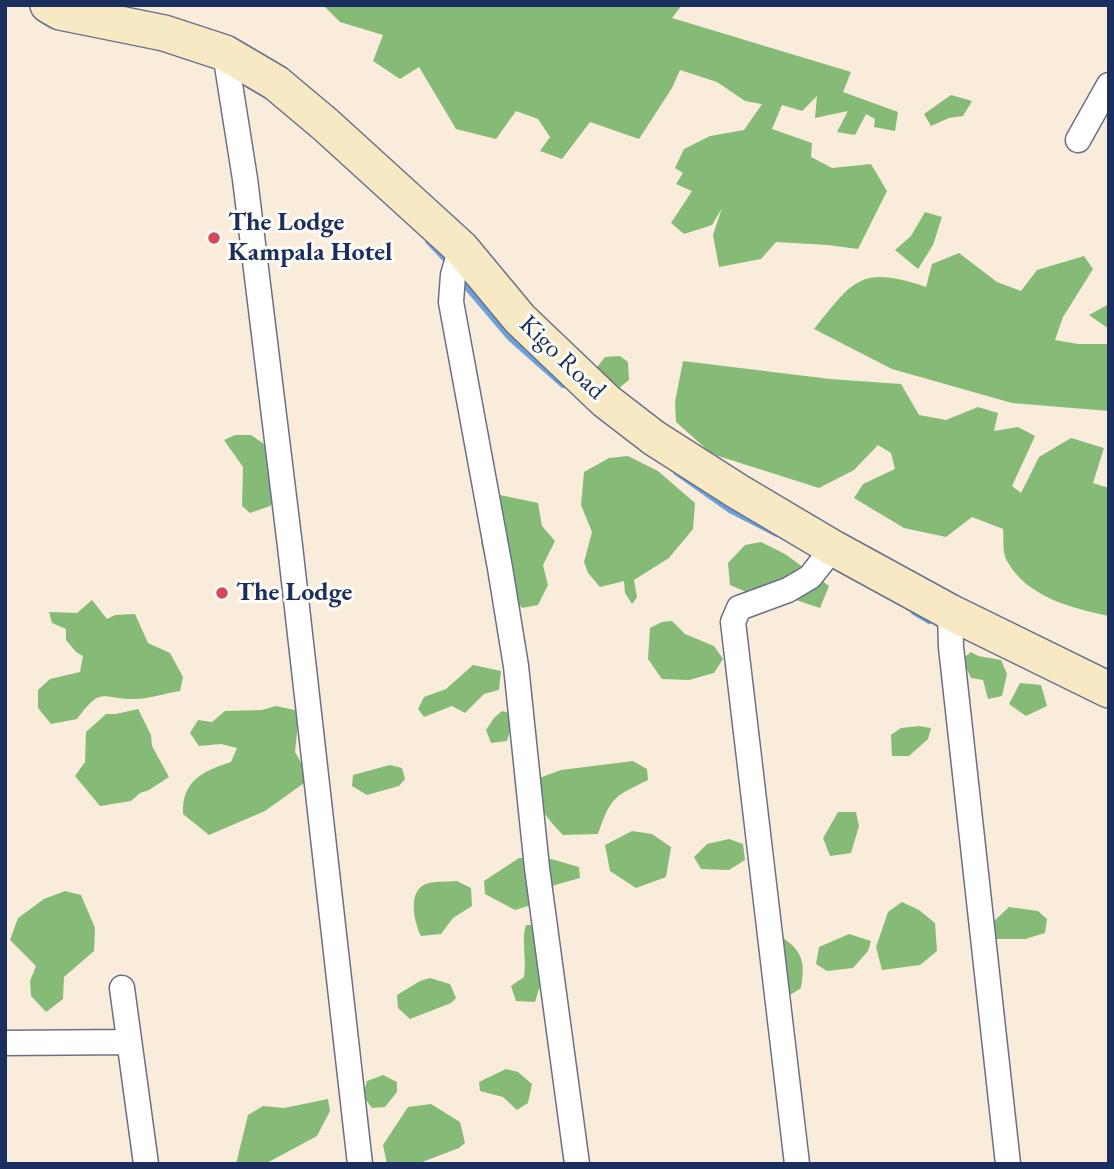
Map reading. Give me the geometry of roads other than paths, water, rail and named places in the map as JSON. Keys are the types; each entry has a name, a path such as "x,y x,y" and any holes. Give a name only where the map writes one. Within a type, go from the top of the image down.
{"street":[{"name":"Kigo Road","path":"48,5 60,12 164,33 225,53 276,83 461,247 520,319 606,401 654,438 833,548 950,612 1109,690"},
{"path":"225,53 245,180 288,533 360,1164"},
{"path":"1078,140 1109,85"},
{"path":"461,247 453,275 451,302 516,666 537,868 577,1164"},
{"path":"797,1164 733,622 739,608 788,590 810,577 833,548"},
{"path":"950,612 1008,1164"},
{"path":"122,988 146,1164"},
{"path":"5,1043 129,1042"}],"waterway":[{"path":"428,241 445,259"},
{"path":"465,285 510,338 563,385"},
{"path":"676,472 730,510 777,534"},
{"path":"914,612 929,621"}],"place":[{"name":"The Lodge Kampala Hotel","path":"214,238"},
{"name":"The Lodge","path":"222,593"}]}
